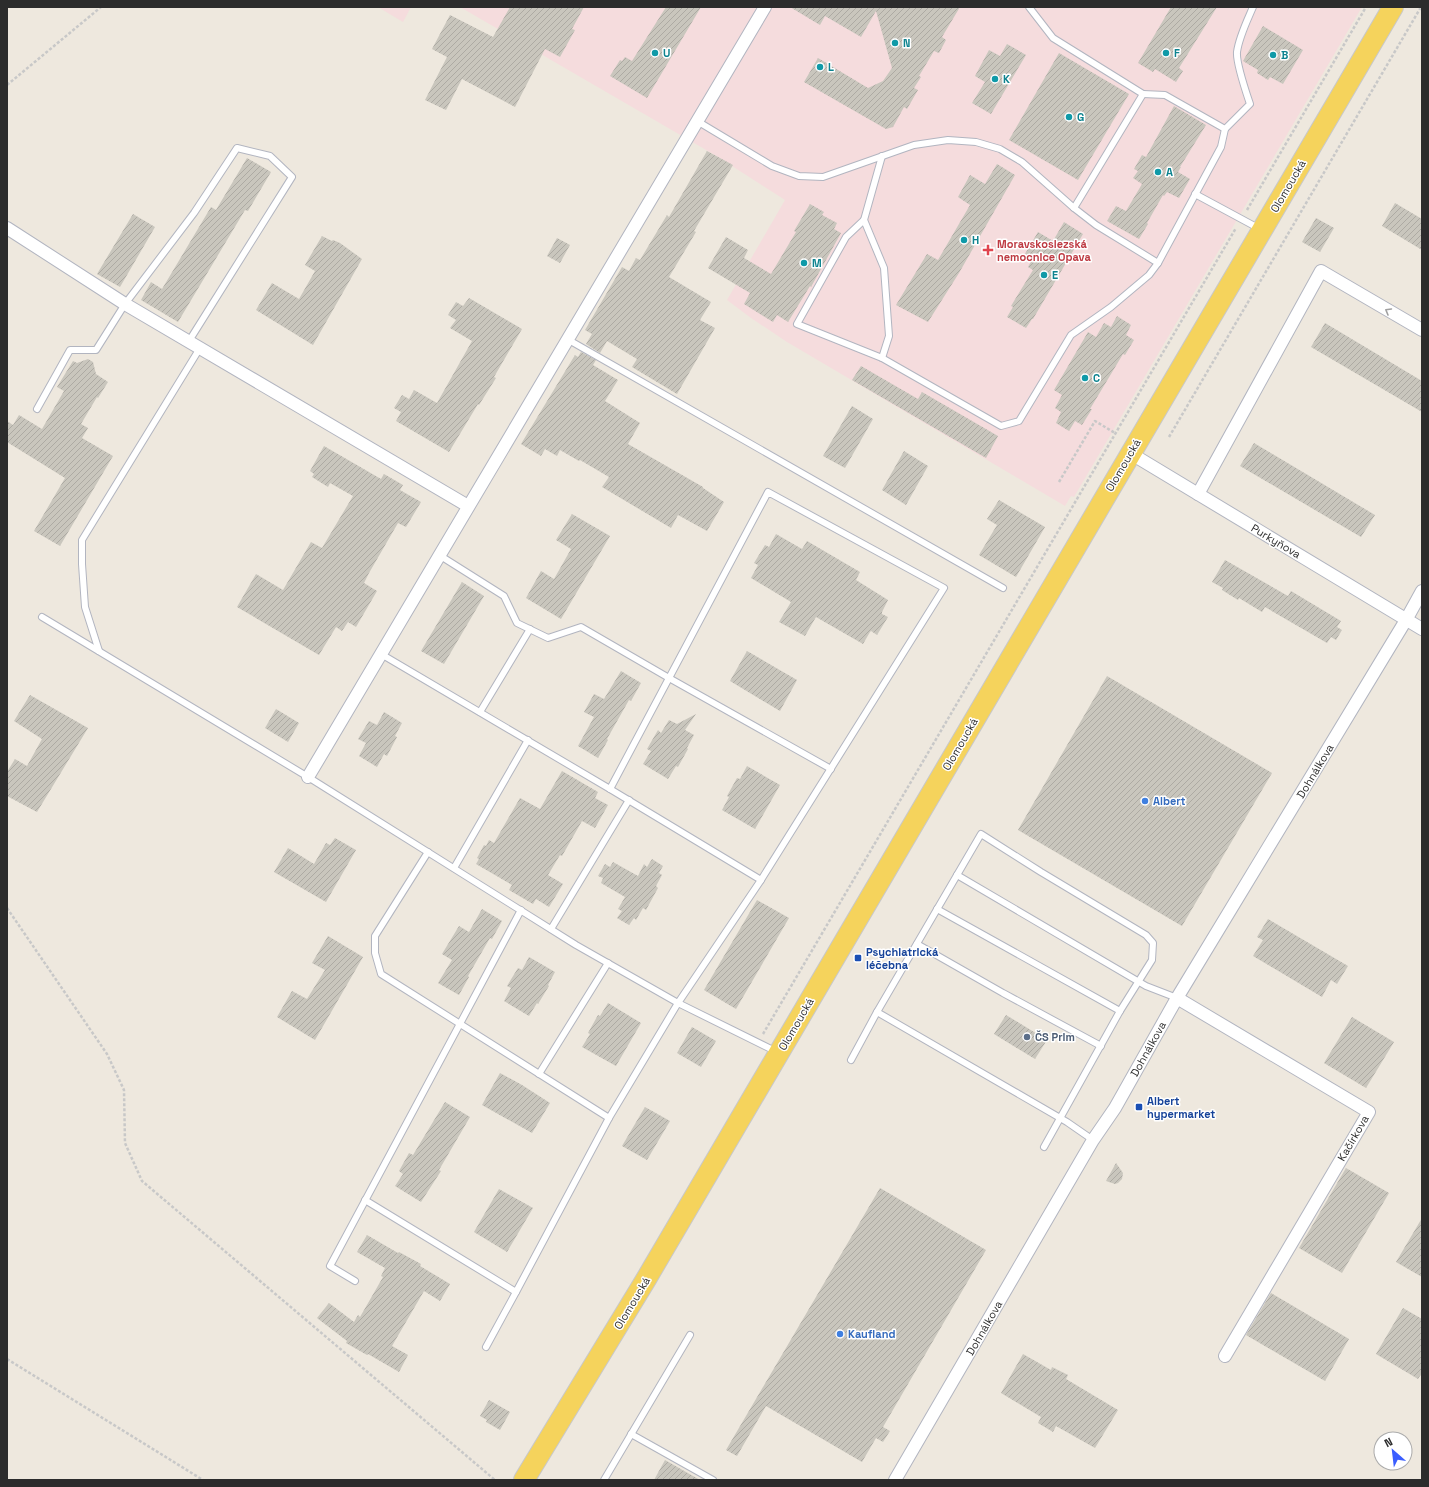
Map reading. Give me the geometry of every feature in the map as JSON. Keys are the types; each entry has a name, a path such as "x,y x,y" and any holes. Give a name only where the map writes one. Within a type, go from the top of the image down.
{"main road":[{"name":"Olomoucká","path":"524,1480 649,1274 1393,7"}],"street":[{"path":"308,777 765,7"},
{"path":"7,228 125,304 468,506"},
{"path":"1198,494 1321,271 1422,330"},
{"name":"Purkyňova","path":"1130,453 1422,629"},
{"path":"1406,620 1422,591"},
{"name":"Dohnálkova","path":"895,1480 1093,1140 1118,1102 1177,998 1406,620"},
{"name":"Kačírkova","path":"1177,998 1369,1112 1225,1356"}],"lane":[{"path":"1029,7 1053,38 1143,94 1165,95 1225,129"},
{"path":"882,156 864,220 846,237 797,324 882,358 1001,426 1019,421 1071,335 1111,307 1148,275 1158,263 1221,147 1225,129 1250,104 1237,53 1244,29 1253,7"},
{"path":"1074,208 1143,94"},
{"path":"697,121 772,166 799,176 823,177 914,145 948,140 976,142 1000,149 1022,162 1074,208 1096,225 1158,263"},
{"path":"37,409 70,350 96,350 125,304 194,213 237,148 270,156 292,176 189,341"},
{"path":"1195,194 1262,230"},
{"path":"864,220 884,268 888,336 882,358"},
{"path":"567,340 1003,588"},
{"path":"99,651 85,607 82,540 200,348"},
{"path":"486,1348 609,1118 678,1003 761,880 944,588 768,492 610,788"},
{"path":"439,555 504,596 517,623 548,638 581,627 831,769"},
{"path":"42,617 308,777 608,963 678,1003 779,1052"},
{"path":"480,712 530,629"},
{"path":"381,654 610,788 761,880"},
{"path":"454,868 528,740"},
{"path":"551,929 629,800"},
{"path":"851,1060 877,1012 981,834 1040,872 1146,935 1153,943 1152,960 1120,1011 1044,1147"},
{"path":"428,852 375,936 375,953 381,974 609,1118"},
{"path":"957,876 1146,986 1177,998"},
{"path":"937,909 1120,1011"},
{"path":"355,1281 330,1266 521,910"},
{"path":"917,944 1101,1046"},
{"path":"539,1074 608,963"},
{"path":"877,1012 1060,1118 1093,1140"},
{"path":"365,1200 516,1292"},
{"path":"604,1480 690,1335"},
{"path":"632,1434 712,1480"}],"path":[{"path":"7,85 101,7"},
{"path":"758,1042 1366,7"},
{"path":"1169,437 1421,7"},
{"path":"1059,482 1095,422 1115,434"},
{"path":"7,908 107,1054 124,1090 124,1143 142,1181 495,1480"},
{"path":"7,1359 203,1480"}],"shaded area":[{"path":"378,7 411,7 403,22"},
{"name":"Moravskoslezská nemocnice Opava","path":"460,7 1362,7 1074,497 1071,496 1065,506 787,342 727,300 785,200 732,165"}],"building":[{"path":"510,7 584,7 572,29 575,30 560,57 545,49 515,107 462,79 446,110 425,100 447,57 432,49 450,15 493,37"},
{"name":"U","path":"666,7 701,7 647,98 610,76 620,60 622,61 625,57 632,61"},
{"name":"L","path":"790,7 960,7 942,37 946,40 939,53 934,51 919,76 921,77 914,88 918,90 907,109 904,107 893,127 886,129 804,82 818,58 868,88 883,81 892,68 876,11 861,37 825,16 820,25"},
{"name":"F","path":"1171,7 1217,7 1179,68 1183,71 1176,82 1155,69 1153,72 1138,63"},
{"name":"B","path":"1263,26 1303,50 1283,84 1270,77 1268,80 1257,73 1258,70 1243,61"},
{"name":"K","path":"1007,44 1026,55 991,114 972,103 985,82 975,76 989,50 1000,56"},
{"name":"G","path":"1059,53 1129,94 1078,180 1009,140"},
{"name":"A","path":"1174,106 1206,125 1178,172 1190,179 1179,198 1167,192 1164,196 1163,195 1139,239 1107,221 1116,206 1126,211 1142,184 1133,178 1138,171 1134,169 1142,155 1146,157"},
{"path":"707,151 733,165 669,277 711,302 700,320 715,328 677,394 632,367 637,359 607,341 600,353 586,344 592,334 585,330 622,267 629,271 636,258 640,260 667,215 669,217"},
{"path":"247,158 271,172 248,211 245,210 178,322 141,300 151,282 162,289 211,207 216,210"},
{"name":"H","path":"997,164 1015,175 959,273 928,322 896,305 927,254 938,260 970,205 958,197 970,175 985,184"},
{"path":"1395,203 1422,219 1422,250 1382,226"},
{"name":"M","path":"810,204 824,212 822,215 837,223 834,229 841,233 811,287 810,286 788,322 777,315 773,322 744,304 750,293 708,268 726,237 748,250 744,258 771,274 796,232 794,231"},
{"path":"133,214 155,227 120,287 97,274"},
{"path":"1316,218 1334,228 1320,252 1302,242"},
{"name":"E","path":"1064,222 1083,234 1033,319 1026,328 1007,317 1013,307 1011,306 1033,270 1028,267 1033,258 1025,254 1038,232 1053,241"},
{"path":"322,236 340,243 362,259 313,345 256,310 272,283 299,299 315,271 305,265"},
{"path":"557,238 570,245 560,263 547,256"},
{"path":"469,298 522,329 494,377 496,378 479,405 478,404 449,452 396,421 401,412 394,408 402,395 409,399 414,390 437,403 472,341 450,328 456,320 448,315 456,302 463,306"},
{"name":"C","path":"1117,316 1131,325 1126,335 1134,340 1125,355 1123,354 1082,425 1075,421 1069,431 1056,423 1061,412 1055,408 1062,395 1054,390 1088,332 1096,337 1104,323 1111,327"},
{"path":"1325,323 1422,381 1422,412 1311,347"},
{"path":"581,352 596,360 593,365 618,380 605,401 640,423 628,444 703,487 724,502 707,531 678,515 671,528 602,487 609,477 580,460 579,461 560,450 557,456 545,449 541,456 521,444 575,355 578,357"},
{"path":"88,359 93,362 96,374 108,382 81,424 88,428 82,438 113,456 60,546 34,531 65,478 7,442 7,421 13,425 19,415 42,429 64,391 57,387 73,361 77,363"},
{"path":"861,366 918,399 922,392 998,436 986,458 852,380"},
{"path":"852,406 873,419 845,468 823,456"},
{"path":"1254,443 1375,515 1361,537 1240,466"},
{"path":"324,446 381,479 384,474 403,485 400,490 421,502 406,527 398,523 369,573 364,583 377,591 356,627 348,622 342,631 336,627 319,655 237,607 256,574 283,590 311,542 322,548 353,496 330,483 328,487 312,477 314,474 310,471"},
{"path":"904,451 928,466 906,505 882,490"},
{"path":"999,500 1045,527 1016,577 979,555 997,525 987,519"},
{"path":"572,514 610,536 561,619 526,598 541,571 554,579 571,549 556,540"},
{"path":"776,534 802,549 807,541 860,572 856,580 888,600 882,614 888,617 877,635 871,631 863,644 816,617 805,636 779,622 791,602 751,578 758,565 754,563 765,545 769,547"},
{"path":"1225,560 1288,596 1291,591 1341,621 1337,627 1342,630 1336,640 1331,637 1327,643 1265,607 1262,612 1222,590 1223,588 1212,582"},
{"path":"462,582 484,596 444,664 421,651"},
{"path":"747,651 797,680 780,711 730,681"},
{"path":"621,671 641,683 631,701 629,700 598,758 578,746 594,717 584,712 594,694 604,699"},
{"name":"Albert","path":"1107,676 1272,773 1182,926 1018,830"},
{"path":"30,695 88,728 37,812 7,796 7,772 15,759 27,766 42,739 14,721"},
{"path":"276,709 299,723 288,742 265,728"},
{"path":"384,712 402,723 395,736 397,737 387,756 384,754 377,767 359,756 366,743 358,739 369,721 377,725"},
{"path":"696,714 685,730 694,735 687,748 688,749 678,767 676,766 668,779 643,764 651,751 647,749 658,730 661,733 669,720 677,724"},
{"path":"747,766 780,785 755,829 722,810 729,797 727,796 737,778 740,779"},
{"path":"562,771 598,792 595,798 608,805 595,828 582,821 562,856 560,855 548,875 563,884 549,907 536,899 533,904 509,890 512,885 476,864 479,859 477,858 484,845 486,846 489,840 494,843 520,798 540,809"},
{"path":"335,838 356,850 326,902 274,872 288,848 314,864 326,843 330,845"},
{"path":"652,859 663,866 659,873 662,875 656,886 658,888 646,910 643,908 636,920 634,918 629,925 617,918 622,911 618,909 625,897 601,883 603,878 598,876 605,864 610,867 613,862 638,876 644,864 647,867"},
{"path":"757,900 789,918 736,1009 704,990"},
{"path":"482,909 502,921 492,939 490,938 459,995 438,983 452,960 442,954 459,926 469,932"},
{"path":"1268,919 1348,966 1337,984 1331,980 1322,997 1253,956 1263,940 1257,937"},
{"path":"328,936 363,957 315,1040 277,1017 292,991 307,999 325,970 312,963"},
{"path":"529,957 555,972 548,985 549,986 529,1016 504,1001 511,988 507,986 518,968 522,970"},
{"path":"608,1003 641,1023 616,1066 582,1047 590,1034 588,1033 598,1015 600,1016"},
{"path":"1006,1015 1047,1040 1035,1059 994,1034"},
{"path":"1352,1017 1394,1042 1366,1088 1324,1063"},
{"path":"692,1027 716,1041 701,1067 677,1053"},
{"path":"500,1073 550,1103 532,1133 482,1105"},
{"path":"445,1102 470,1117 439,1170 441,1171 421,1202 395,1186 403,1174 399,1171 409,1153 413,1155"},
{"path":"645,1107 670,1121 647,1160 622,1146"},
{"path":"1116,1163 1123,1173 1122,1179 1115,1184 1106,1181"},
{"path":"1346,1168 1389,1193 1342,1273 1299,1248"},
{"path":"880,1188 986,1250 883,1427 890,1431 883,1442 876,1438 862,1462 766,1406 737,1456 726,1450"},
{"path":"499,1189 533,1208 507,1252 474,1232"},
{"path":"1422,1218 1422,1277 1396,1262"},
{"path":"367,1235 421,1264 420,1266 450,1284 440,1301 424,1291 392,1346 408,1355 399,1372 346,1343 347,1341 317,1318 329,1303 354,1322 358,1315 360,1317 383,1277 381,1276 385,1268 357,1252"},
{"path":"1271,1293 1349,1339 1325,1381 1246,1335"},
{"path":"1403,1308 1422,1319 1422,1373 1418,1379 1376,1354"},
{"path":"1023,1354 1051,1370 1052,1367 1068,1375 1066,1379 1118,1410 1095,1448 1056,1426 1053,1432 1038,1423 1041,1417 1001,1393"},
{"path":"489,1400 510,1412 500,1430 486,1422 487,1420 480,1416"},
{"path":"665,1460 700,1480 654,1480"}],"place":[{"name":"N","path":"895,43"},
{"name":"U","path":"655,53"},
{"name":"F","path":"1166,53"},
{"name":"B","path":"1273,55"},
{"name":"L","path":"820,67"},
{"name":"K","path":"995,79"},
{"name":"G","path":"1069,117"},
{"name":"A","path":"1158,172"},
{"name":"H","path":"964,240"},
{"name":"Moravskoslezská nemocnice Opava","path":"988,250"},
{"name":"M","path":"804,263"},
{"name":"E","path":"1044,275"},
{"name":"C","path":"1085,378"},
{"name":"Albert","path":"1145,801"},
{"name":"Psychiatrická léčebna","path":"858,958"},
{"name":"ČS Prim","path":"1027,1037"},
{"name":"Albert hypermarket","path":"1139,1107"},
{"name":"Kaufland","path":"840,1334"}]}
